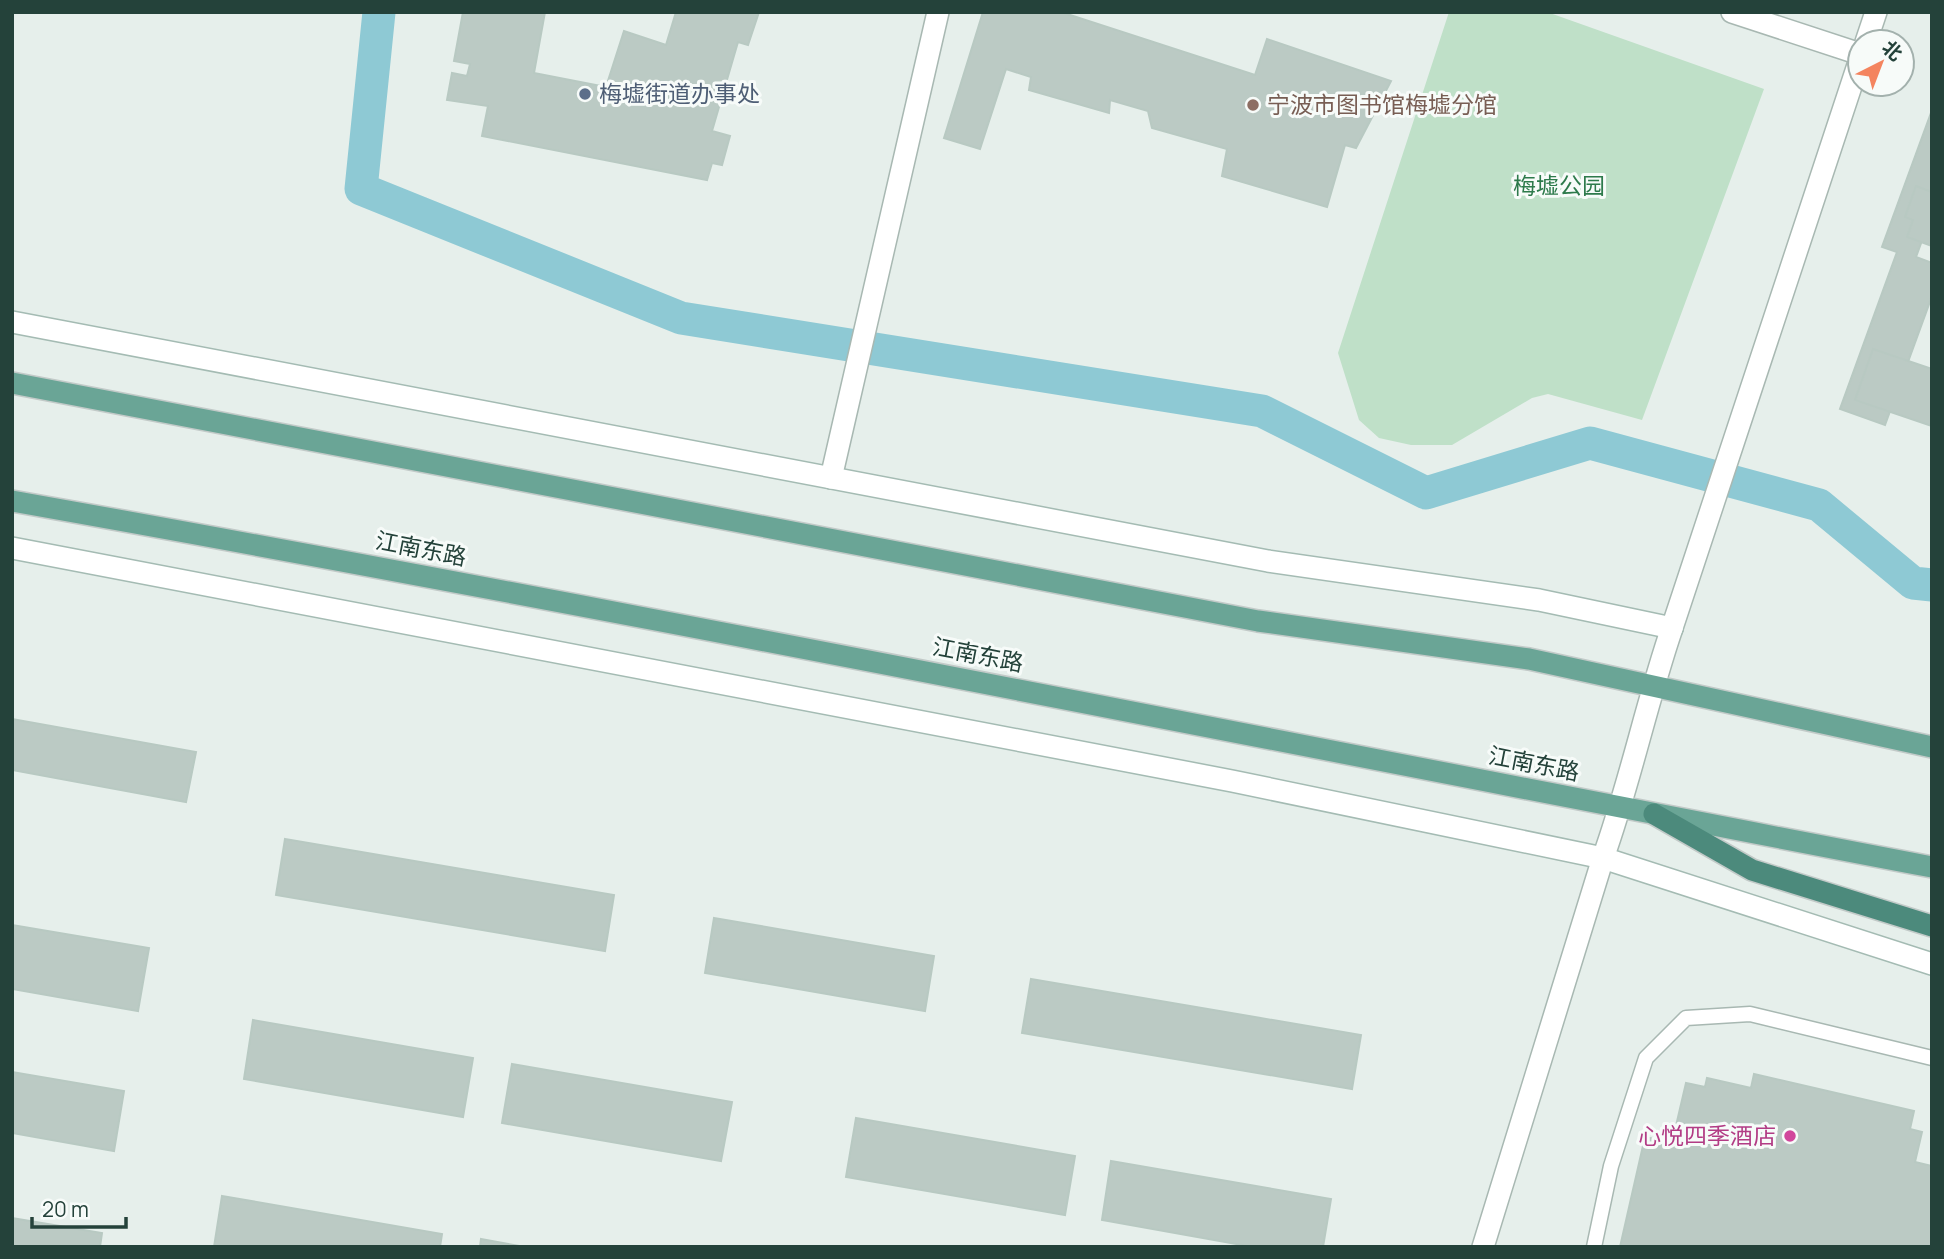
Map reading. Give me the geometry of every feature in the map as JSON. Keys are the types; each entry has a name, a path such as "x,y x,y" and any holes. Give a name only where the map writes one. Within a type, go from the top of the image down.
{"highway":[{"path":"1654,814 1752,870 1932,926"}],"main road":[{"path":"831,478 938,12"},
{"path":"1732,12 1846,49"},
{"path":"1483,1247 1603,858 1621,808 1653,686 1847,98"},
{"path":"12,322 1268,561 1539,600 1672,628"},
{"path":"12,383 1258,621 1529,660 1932,747"},
{"name":"江南东路","path":"12,501 890,664 1932,867"},
{"path":"12,548 1232,781 1603,858 1932,964"}],"lane":[{"path":"1594,1247 1611,1167 1646,1058 1686,1018 1750,1014 1932,1058"}],"green space":[{"name":"梅墟公园","path":"1449,12 1547,12 1764,89 1642,420 1548,394 1532,398 1452,445 1411,445 1379,438 1359,420 1338,353"}],"building":[{"name":"梅墟街道办事处","path":"463,12 545,12 534,73 606,87 624,31 666,45 676,12 759,12 748,45 738,42 712,131 730,136 722,165 712,163 707,180 482,136 488,106 447,100 452,73 467,76 470,64 454,61"},
{"name":"宁波市图书馆梅墟分馆","path":"983,12 1061,12 1255,75 1267,39 1391,81 1356,148 1345,145 1327,207 1222,176 1227,149 1152,128 1148,111 1110,100 1109,113 1029,90 1031,77 1006,69 980,149 944,138"},
{"path":"1932,110 1932,213 1916,257 1932,263 1932,296 1885,425 1840,409 1897,252 1882,247"},
{"path":"1916,186 1932,192 1932,246 1907,237 1913,220 1905,217"},
{"path":"1873,349 1932,369 1932,426 1855,400"},
{"path":"12,719 196,752 186,802 12,770"},
{"path":"285,839 614,895 605,951 276,895"},
{"path":"714,918 934,956 925,1011 705,973"},
{"path":"12,925 149,948 138,1011 12,989"},
{"path":"1031,979 1361,1035 1352,1089 1022,1033"},
{"path":"253,1020 473,1058 463,1117 244,1079"},
{"path":"512,1064 732,1102 721,1161 502,1123"},
{"path":"12,1072 124,1091 114,1151 12,1133"},
{"path":"1754,1074 1914,1111 1910,1129 1922,1132 1915,1162 1932,1166 1932,1247 1620,1247 1645,1137 1672,1143 1686,1083 1705,1087 1707,1078 1751,1088"},
{"path":"856,1118 1075,1156 1065,1215 846,1177"},
{"path":"1111,1161 1331,1199 1323,1247 1253,1247 1102,1220"},
{"path":"222,1196 442,1234 440,1247 214,1247"},
{"path":"12,1218 102,1233 100,1247 12,1247"},
{"path":"481,1239 525,1247 480,1247"}],"waterway":[{"path":"379,12 361,189 681,318 1262,411 1426,493 1590,443 1819,505 1913,583 1932,585"}],"place":[{"name":"梅墟街道办事处","path":"585,94"},
{"name":"宁波市图书馆梅墟分馆","path":"1253,105"},
{"name":"心悦四季酒店","path":"1790,1136"}]}
